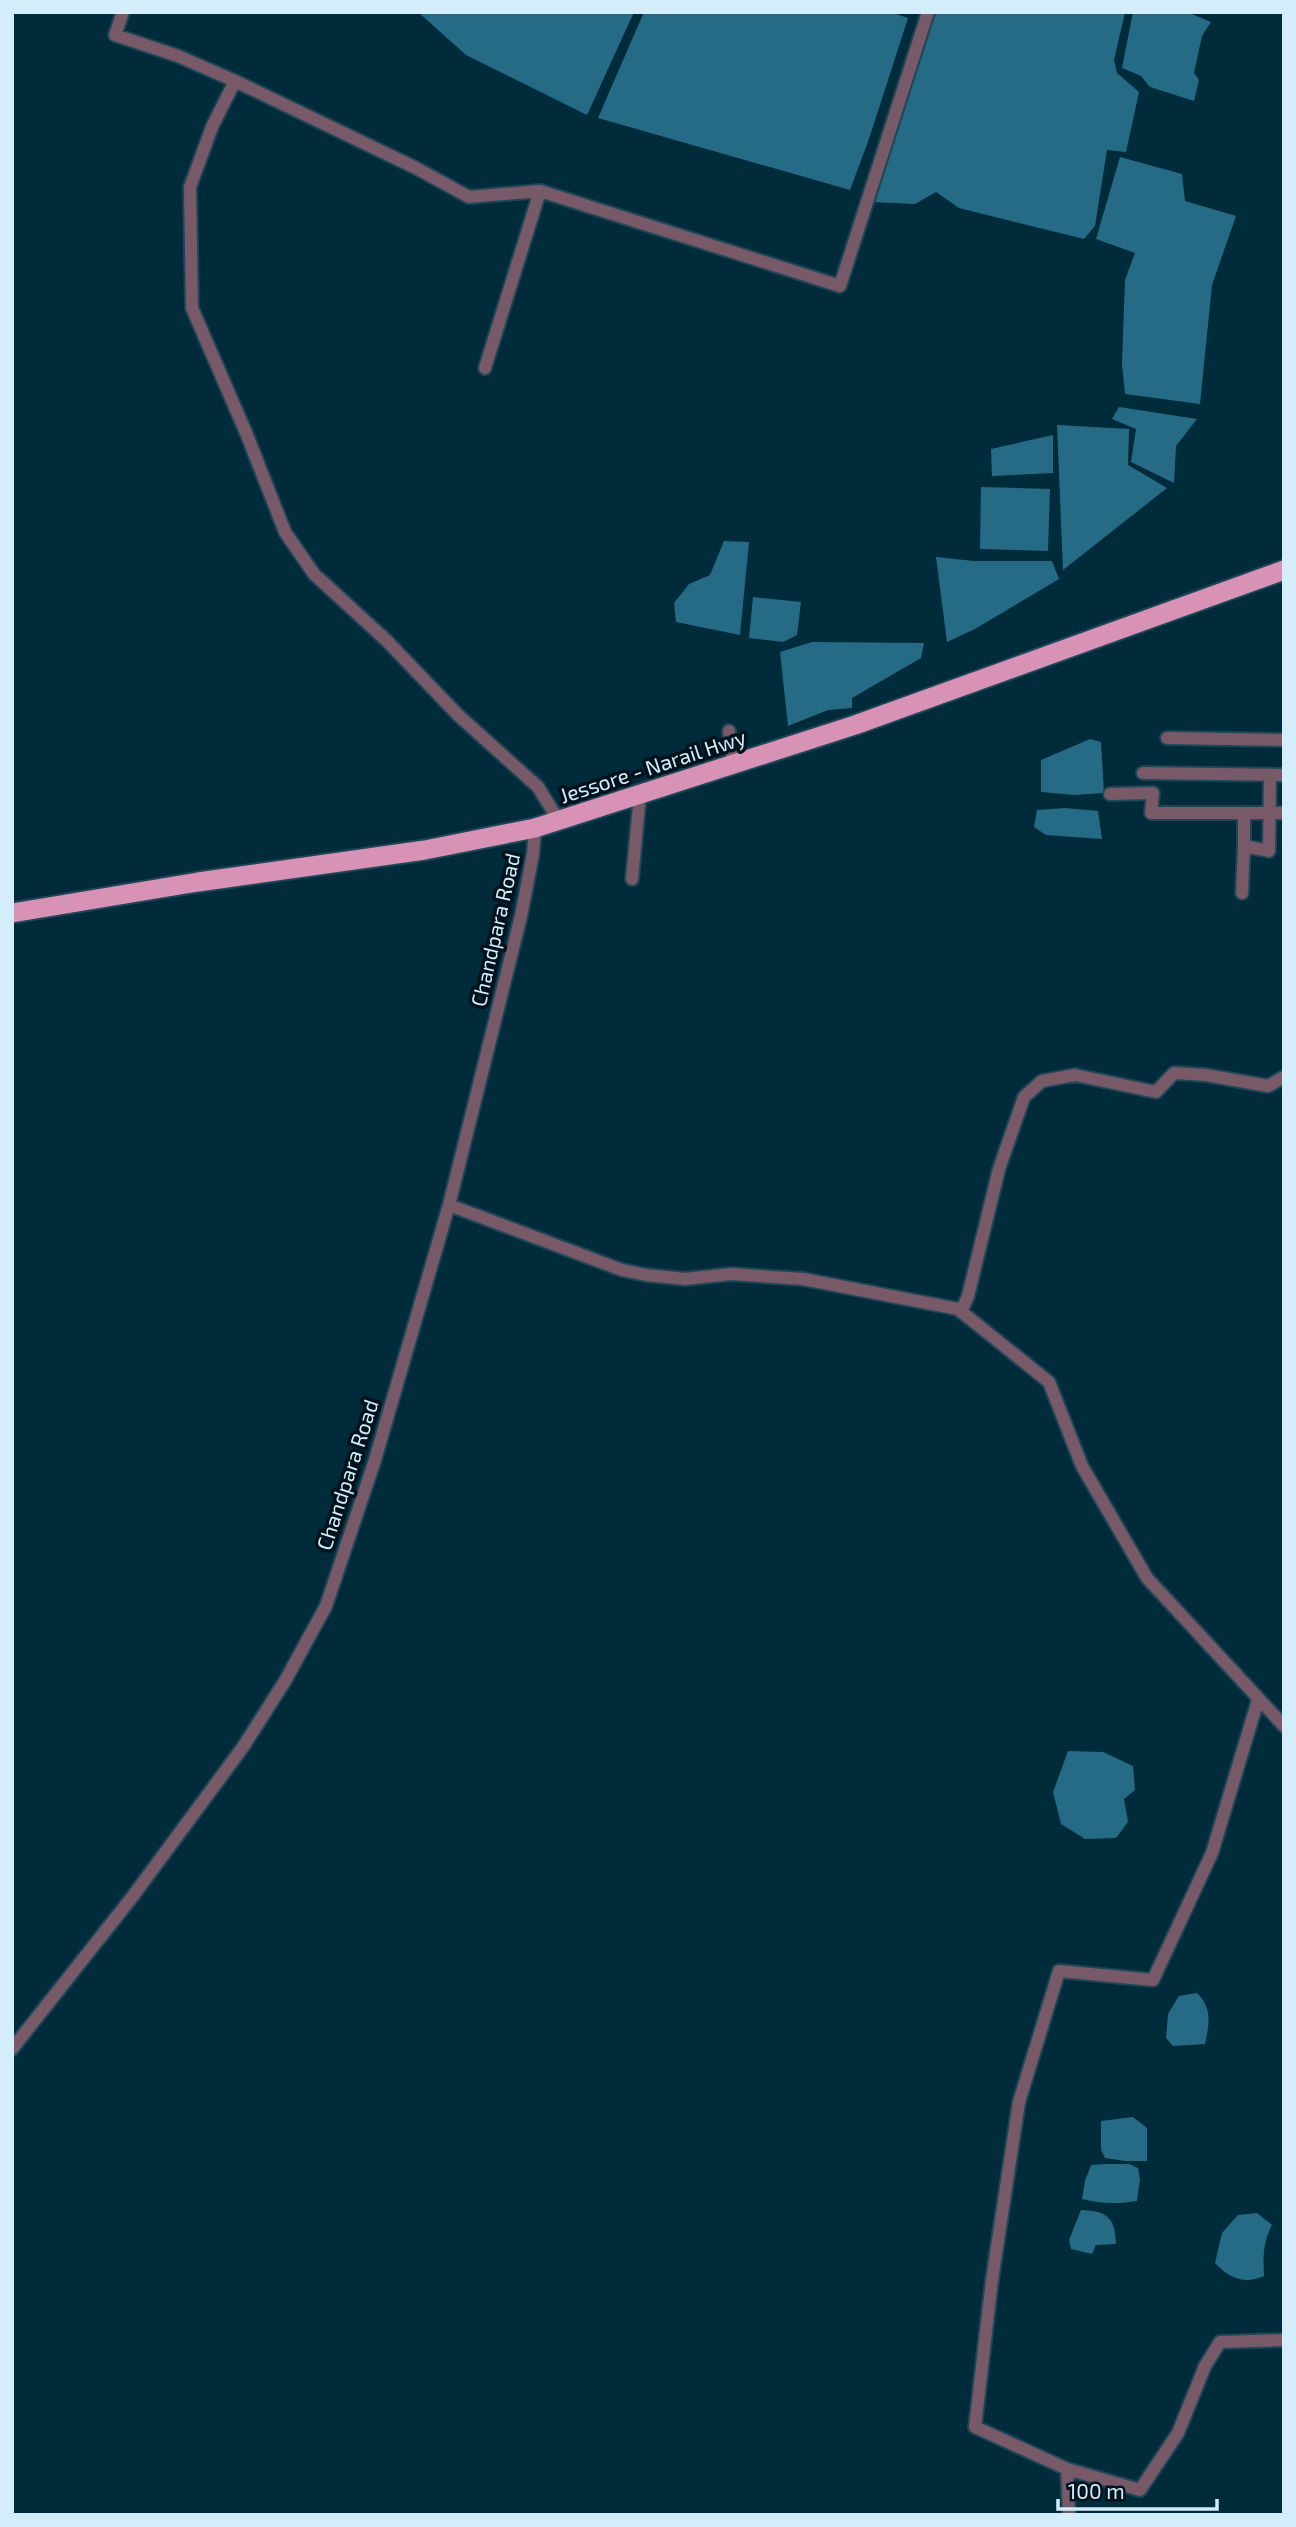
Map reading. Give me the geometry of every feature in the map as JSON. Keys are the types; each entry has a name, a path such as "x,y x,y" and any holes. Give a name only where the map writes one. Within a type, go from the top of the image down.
{"highway":[{"name":"Jessore - Narail Hwy","path":"12,913 198,882 425,850 535,828 855,725 1284,570"}],"street":[{"path":"123,12 115,35 178,56 235,80 416,167 469,197 540,191 840,286 928,12"},
{"path":"235,80 212,127 190,187 192,308 285,532 314,574 387,641 458,715 538,787 559,821"},
{"path":"485,368 540,191"},
{"path":"729,731 733,765"},
{"path":"1167,738 1284,740"},
{"path":"1143,773 1277,775 1270,813 1269,851 1244,846"},
{"path":"1110,793 1153,793 1151,813 1284,813"},
{"path":"632,879 640,795"},
{"path":"1242,893 1244,813"},
{"name":"Chandpara Road","path":"12,2049 125,1906 236,1757 285,1681 326,1606 375,1460 449,1205 522,916 535,828"},
{"path":"961,1312 968,1296 1006,1144 1024,1097 1042,1082 1075,1075 1156,1092 1174,1073 1206,1075 1268,1086 1284,1077"},
{"path":"449,1205 622,1270 646,1275 685,1279 731,1274 803,1279 958,1309 1049,1382 1082,1466 1147,1578 1284,1726"},
{"path":"1258,1700 1212,1853 1153,1980 1059,1971 1018,2102 992,2280 975,2427 1067,2469 1140,2490 1178,2434 1205,2366 1220,2342 1284,2340"},
{"path":"1067,2469 1069,2515"}],"water":[{"path":"418,12 634,12 587,115 466,55"},
{"path":"644,12 890,12 908,18 850,190 598,118"},
{"path":"924,12 1125,12 1114,60 1117,73 1139,92 1126,152 1107,150 1095,226 1084,239 959,208 936,192 915,204 872,202"},
{"path":"1133,12 1187,12 1211,22 1202,36 1194,73 1199,80 1194,101 1150,87 1141,76 1122,68"},
{"path":"1120,157 1182,174 1185,201 1236,216 1212,285 1200,404 1125,394 1122,364 1125,280 1135,253 1096,239"},
{"path":"1119,407 1197,419 1176,446 1174,483 1131,462 1136,429 1112,419"},
{"path":"1057,425 1129,429 1128,465 1167,488 1063,570"},
{"path":"1053,435 1053,473 992,476 991,449"},
{"path":"981,487 1050,489 1048,551 980,549"},
{"path":"724,541 749,542 740,635 676,622 674,603 689,584 710,575"},
{"path":"936,557 974,561 1052,561 1059,579 975,629 947,642"},
{"path":"753,597 801,602 797,635 783,642 749,638"},
{"path":"812,642 924,643 921,658 852,698 852,708 828,710 788,726 780,652"},
{"path":"1090,739 1101,742 1104,793 1074,795 1041,792 1041,760"},
{"path":"1065,808 1098,811 1102,839 1046,835 1034,827 1037,810"},
{"path":"1068,1751 1103,1752 1133,1766 1135,1790 1124,1799 1128,1822 1116,1838 1085,1839 1061,1824 1053,1792"},
{"path":"1197,1993 1208,2011 1205,2044 1173,2046 1166,2038 1168,2014 1179,1996"},
{"path":"1133,2117 1147,2128 1147,2161 1105,2158 1101,2150 1101,2121"},
{"path":"1129,2164 1138,2168 1140,2179 1137,2201 1110,2203 1082,2199 1091,2165"},
{"path":"1081,2210 1104,2214 1112,2222 1116,2244 1096,2245 1092,2254 1071,2249 1069,2240"},
{"path":"1257,2213 1272,2225 1264,2250 1264,2276 1243,2280 1226,2273 1215,2263 1222,2233 1238,2215"}]}
